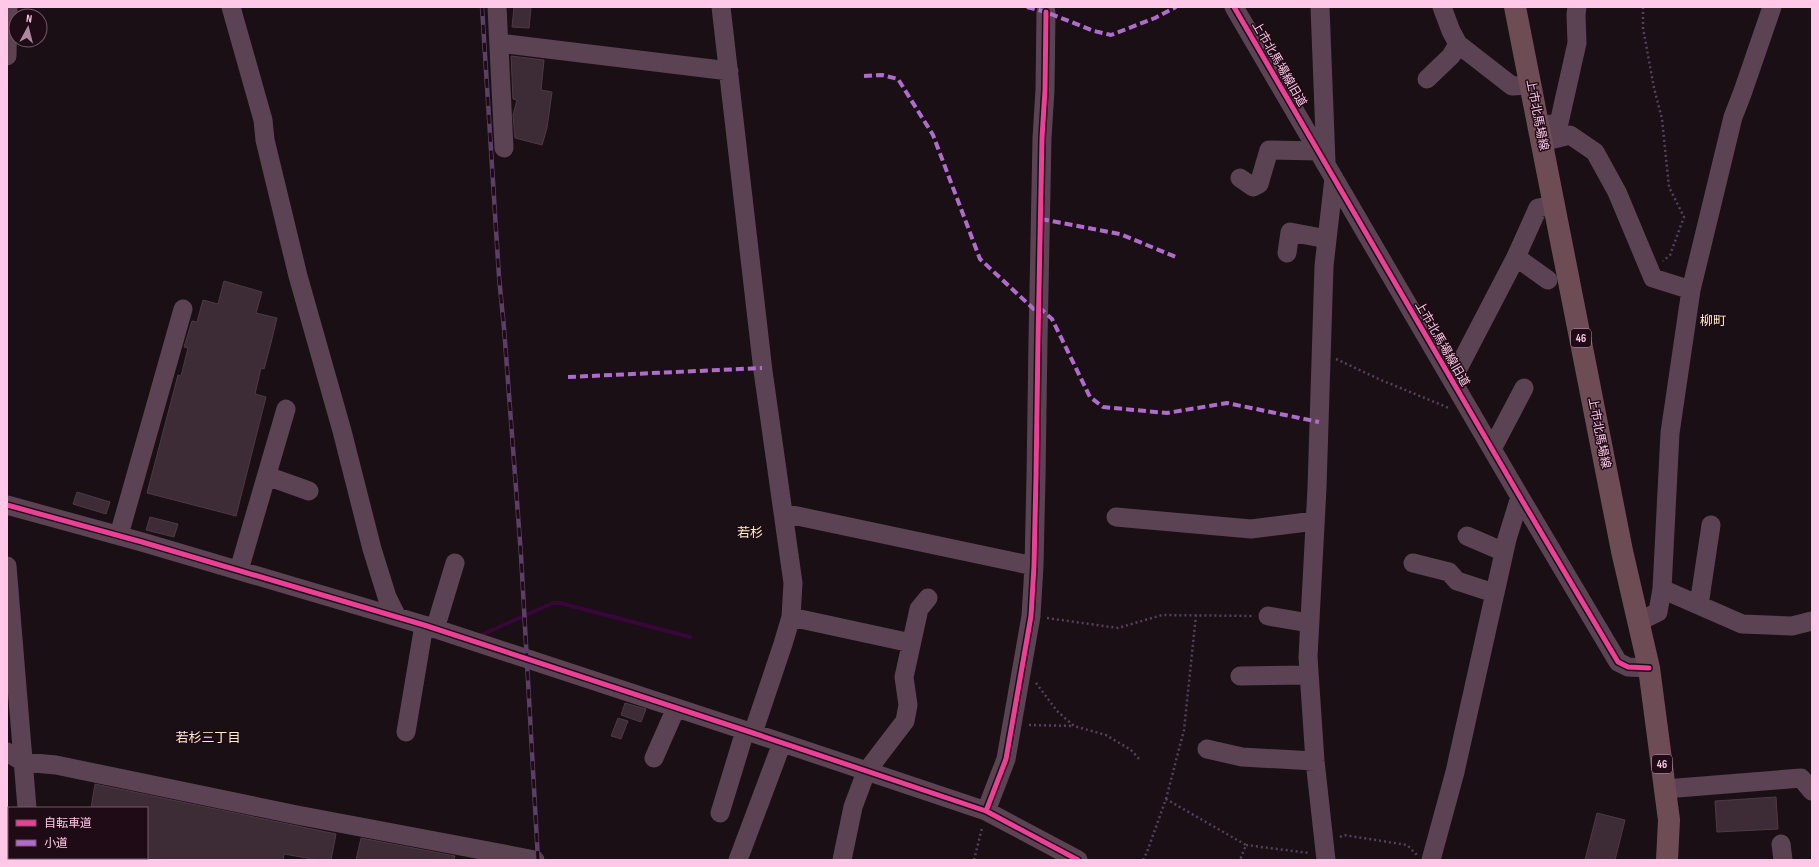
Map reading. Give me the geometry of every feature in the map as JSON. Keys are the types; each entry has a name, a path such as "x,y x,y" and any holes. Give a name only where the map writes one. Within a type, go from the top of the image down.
{"main road":[{"name":"上市北馬場線","path":"1515,7 1622,551 1649,668 1669,820 1667,860"}],"street":[{"path":"7,56 8,7"},
{"path":"231,7 263,120 265,140 298,276 342,431 372,549 387,597 396,617"},
{"path":"497,7 504,148"},
{"path":"720,813 791,617 793,584 762,368 721,7"},
{"name":"上市北馬場線旧道","path":"1234,7 1327,164 1520,498 1618,662 1628,667 1649,668"},
{"path":"1320,7 1327,164 1327,240 1321,352 1316,521 1308,657 1315,761 1326,860"},
{"path":"1442,7 1451,31 1458,44 1512,86 1531,85"},
{"path":"1541,134 1559,123 1577,43 1577,7"},
{"path":"1638,622 1658,612 1662,589 1670,433 1691,290 1733,117 1772,7"},
{"path":"986,811 1006,759 1031,616 1034,566 1046,12"},
{"path":"498,43 729,71"},
{"path":"1427,79 1452,56 1458,44"},
{"path":"1541,134 1570,135 1594,152 1617,192 1653,278 1691,290"},
{"path":"1240,178 1253,186 1259,184 1269,150 1327,164"},
{"path":"1452,380 1516,257 1538,208 1555,205"},
{"path":"1287,253 1290,232 1327,240"},
{"path":"1516,257 1548,280"},
{"path":"119,535 183,309"},
{"path":"1492,449 1524,388"},
{"path":"239,570 286,409"},
{"path":"267,476 309,491"},
{"path":"1431,860 1455,772 1504,552 1520,498"},
{"path":"7,505 119,535 430,627 749,732 986,811 1078,860"},
{"path":"783,513 1034,566"},
{"path":"1116,517 1251,529 1316,521"},
{"path":"1699,605 1711,525"},
{"path":"1467,536 1504,552"},
{"path":"406,732 430,627 455,563"},
{"path":"1413,563 1449,572 1457,581 1494,593"},
{"path":"7,566 27,807"},
{"path":"1662,589 1742,624 1792,626 1812,621"},
{"path":"842,860 853,807 866,772 905,721 908,705 904,678 919,609 928,598"},
{"path":"1268,616 1309,623"},
{"path":"791,617 911,644"},
{"path":"1240,676 1309,675"},
{"path":"654,758 676,708"},
{"path":"738,860 782,743"},
{"path":"1207,749 1242,757 1315,761"},
{"path":"7,752 23,762 56,765 297,815 535,860"},
{"path":"1665,789 1801,778 1812,791"}],"path":[{"path":"1643,7 1643,28 1654,88 1662,119 1669,187 1684,217 1670,255 1650,272"},
{"path":"1321,352 1381,380 1474,418"},
{"path":"1031,616 1118,628 1162,615 1268,616"},
{"path":"1143,860 1166,799 1184,730 1196,615"},
{"path":"1022,666 1057,711 1074,726"},
{"path":"1012,724 1074,726 1106,736 1131,750 1140,760"},
{"path":"1166,799 1246,844 1240,860"},
{"path":"974,860 986,811"}],"building":[{"path":"514,7 531,7 529,28 512,27"},
{"path":"511,56 544,60 541,90 552,92 547,128 542,145 515,138 513,115 517,100 513,99"},
{"path":"224,281 262,292 256,313 277,318 264,369 261,368 255,394 266,397 236,516 147,493 178,375 181,376 188,348 184,347 192,321 197,322 203,300 218,304"},
{"path":"77,492 110,502 106,514 73,504"},
{"path":"150,517 178,524 174,537 146,530"},
{"path":"625,703 646,709 641,722 621,715"},
{"path":"618,718 628,721 621,739 611,736"},
{"path":"95,784 336,834 331,860 318,860 284,854 283,860 147,860 148,807 91,807"},
{"path":"1776,797 1778,829 1717,832 1715,801"},
{"path":"1597,813 1625,820 1615,860 1585,860"},
{"path":"361,838 455,856 454,860 356,860"}],"waterway":[{"path":"479,636 553,603 560,603 690,637"}],"railway":[{"path":"482,7 499,277 521,555 538,860"}],"marked path":[{"path":"1027,7 1046,12 1094,31 1111,35 1155,18 1176,7"},
{"path":"864,76 882,75 898,79 933,135 980,259 1039,314"},
{"path":"1041,219 1120,234 1176,257"},
{"path":"1039,307 1052,319 1090,397 1103,407 1167,413 1227,403 1319,422"},
{"path":"568,377 762,368"}],"cycle path":[{"path":"1234,7 1618,662 1628,667 1649,668"},
{"path":"986,811 1006,759 1031,616 1034,566 1042,138 1045,90 1046,12"},
{"path":"7,505 142,542 424,625 753,733 986,811 1078,860"}],"district":[{"name":"柳町","path":"1713,321"},
{"name":"若杉","path":"750,533"},
{"name":"若杉三丁目","path":"208,738"}]}
